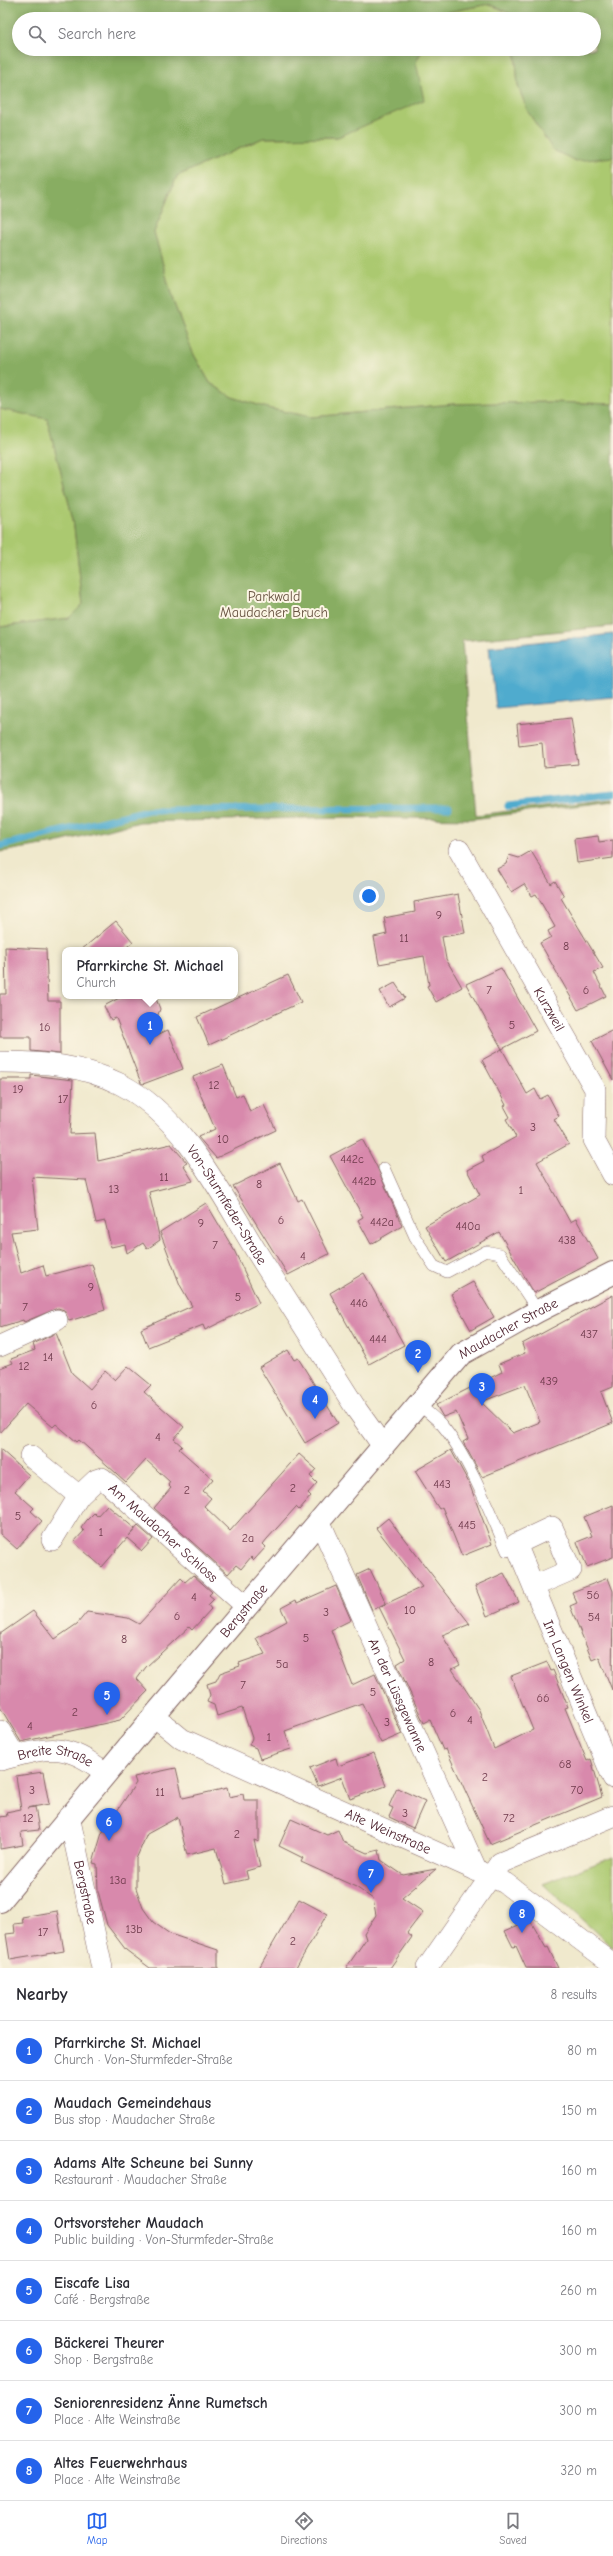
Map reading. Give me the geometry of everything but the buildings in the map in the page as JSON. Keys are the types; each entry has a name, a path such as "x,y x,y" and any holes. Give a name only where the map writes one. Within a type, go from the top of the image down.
{"street":[{"name":"Kurzweil","path":"459,850 595,1089 594,1140 613,1175"},
{"name":"Von-Sturmfeder-Straße","path":"0,1062 59,1064 90,1071 121,1085 142,1098 163,1116 201,1164 357,1410 382,1446"},
{"name":"Maudacher Straße","path":"418,1404 461,1354 538,1311 613,1272"},
{"path":"0,1346 57,1320"},
{"name":"Bergstraße","path":"0,1901 105,1773 418,1404"},
{"path":"30,1456 79,1496"},
{"name":"Am Maudacher Schloss","path":"52,1540 79,1496 96,1480 102,1478 246,1606"},
{"name":"An der Lüssgewanne","path":"319,1520 484,1874"},
{"name":"Im Langen Winkel","path":"534,1586 613,1778"},
{"name":"Alte Weinstraße","path":"154,1716 182,1739 505,1883 613,1964"},
{"path":"0,1731 8,1758"},
{"name":"Breite Straße","path":"8,1758 56,1748 87,1758 105,1773"},
{"name":"Bergstraße","path":"69,1816 102,1968"},
{"path":"427,1968 484,1874 500,1863 613,1816"}],"lane":[{"path":"384,1168 415,1237 434,1266 447,1272 486,1251 500,1254 538,1311"},
{"path":"418,1404 441,1424 462,1458 489,1507 507,1551"}],"green space":[{"name":"Parkwald Maudacher Bruch","path":"0,0 613,0 613,157 576,161 553,150 528,112 518,86 516,56 601,56 601,12 507,12 489,4 448,12 12,12 12,56 419,56 416,62 424,100 338,137 263,138 177,176 154,232 173,301 193,353 210,383 232,397 271,409 312,417 453,404 549,402 613,404 613,626 462,641 476,815 613,799 613,801 472,819 346,817 140,822 55,843 0,852 0,627 69,618 83,604 73,519 47,419 0,409"},
{"path":"489,4 507,12 448,12"},
{"path":"419,56 516,56 518,86 528,112 613,157 613,404 549,402 453,404 312,417 271,409 232,397 210,383 193,353 173,301 154,232 177,176 263,138 338,137 416,62"},
{"path":"0,409 47,418 73,519 83,604 69,618 0,627"},
{"path":"613,1857 613,1948 543,1884"}],"water":[{"path":"613,634 613,697 496,708 489,647"}],"waterway":[{"path":"508,806 613,794"},
{"path":"0,846 148,810 449,808"}],"place":[{"name":"Pfarrkirche St. Michael","path":"150,1045"},
{"name":"Maudach Gemeindehaus","path":"418,1373"},
{"name":"Adams Alte Scheune bei Sunny","path":"482,1406"},
{"name":"Ortsvorsteher Maudach","path":"315,1419"},
{"name":"Eiscafe Lisa","path":"107,1715"},
{"name":"Bäckerei Theurer","path":"109,1841"},
{"name":"Seniorenresidenz Änne Rumetsch","path":"371,1893"},
{"name":"Altes Feuerwehrhaus","path":"522,1933"}]}
